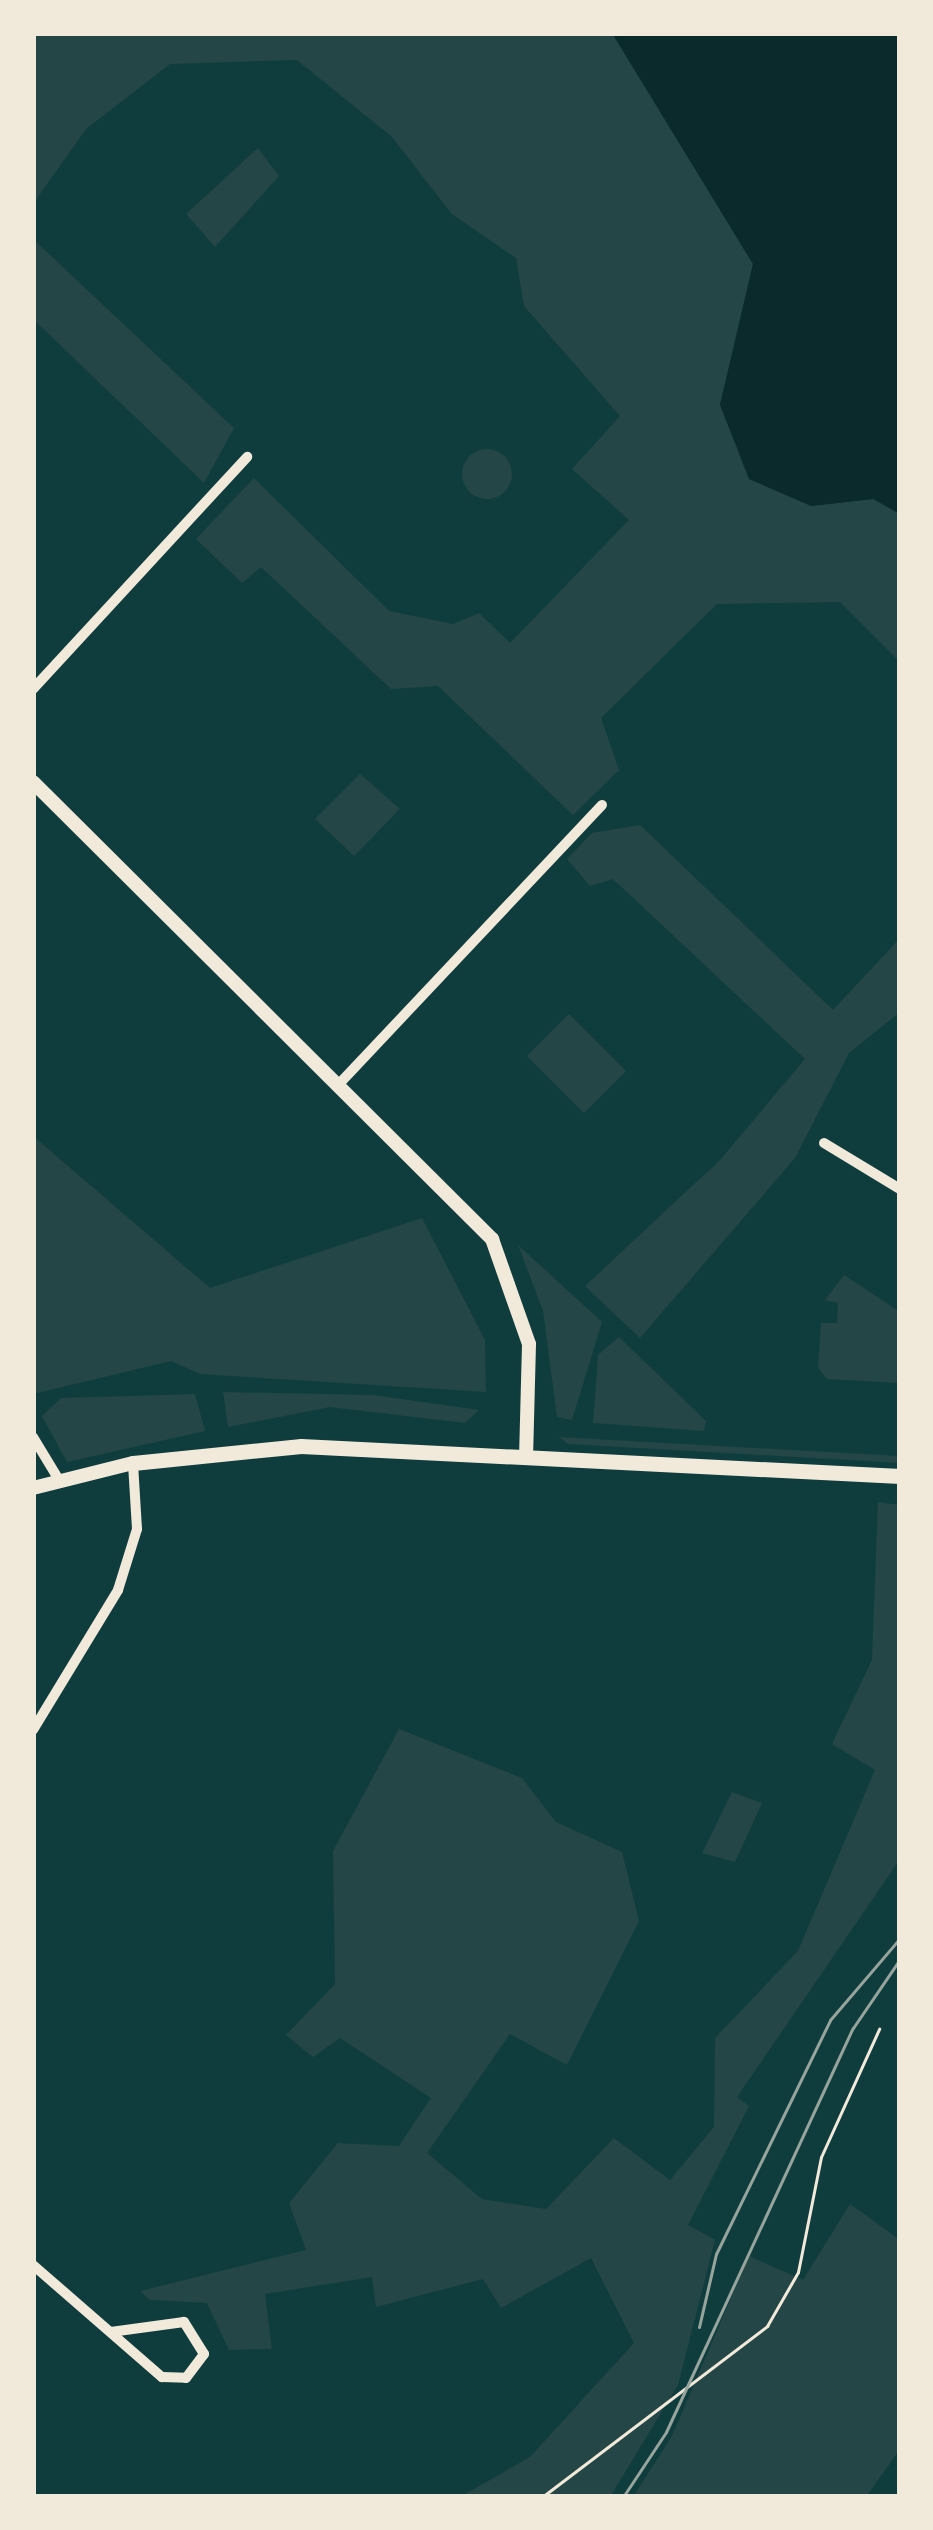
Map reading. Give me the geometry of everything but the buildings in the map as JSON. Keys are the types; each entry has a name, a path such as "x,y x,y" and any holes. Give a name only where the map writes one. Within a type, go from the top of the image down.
{"main road":[{"path":"133,1462 301,1446 900,1476"}],"street":[{"path":"33,689 247,458"},
{"path":"33,782 340,1083 506,1263 530,1344 526,1456"},
{"path":"340,1083 602,805"},
{"path":"824,1143 900,1189"},
{"path":"33,1437 59,1480"},
{"path":"33,1489 133,1462 136,1529 118,1590 33,1730"},
{"path":"33,2265 111,2332 169,2380 191,2375 204,2354 184,2322 111,2332"}],"path":[{"path":"542,2497 767,2326 798,2272 821,2157 879,2029"}],"shaded area":[{"path":"33,33 612,33 753,264 720,405 811,506 873,499 900,514 900,662 840,602 717,604 601,718 619,770 573,815 438,686 391,689 261,567 242,583 196,539 254,478 389,611 453,624 479,613 510,643 629,520 572,469 620,416 524,306 516,258 452,214 391,136 297,60 170,64 86,129 33,204"},
{"path":"612,33 900,33 900,514 873,499 811,506 749,479 720,405 753,264"},
{"path":"258,148 279,176 215,247 186,214"},
{"path":"33,239 234,428 204,483 33,319"},
{"path":"487,449 505,456 512,474 505,492 487,499 469,492 462,474 469,456"},
{"path":"360,774 400,809 354,856 315,819"},
{"path":"640,825 833,1010 900,938 900,1012 849,1053 795,1158 640,1338 585,1286 720,1160 805,1059 613,879 590,886 567,859 592,833"},
{"path":"569,1014 626,1071 584,1113 527,1056"},
{"path":"33,1136 210,1288 422,1218 485,1340 486,1392 200,1374 171,1361 33,1394"},
{"path":"518,1245 602,1322 572,1420 557,1417 543,1311"},
{"path":"844,1275 900,1312 900,1383 827,1379 818,1368 821,1323 837,1323 838,1303 825,1300"},
{"path":"619,1337 706,1421 704,1431 593,1423 598,1355"},
{"path":"223,1392 373,1395 479,1410 465,1423 330,1407 228,1427"},
{"path":"195,1394 205,1431 67,1462 42,1416 61,1398"},
{"path":"559,1437 900,1456 900,1463 568,1444"},
{"path":"878,1502 900,1505 900,1859 737,2097 749,2106 688,2225 715,2240 678,2385 610,2497 460,2497 530,2457 634,2343 591,2258 501,2308 483,2279 376,2307 372,2277 265,2294 272,2349 229,2350 207,2303 150,2300 140,2291 306,2250 289,2203 338,2143 399,2146 431,2098 340,2038 313,2057 286,2035 335,1984 333,1851 399,1729 522,1778 556,1822 622,1852 639,1921 567,2065 510,2034 427,2153 482,2199 546,2209 614,2138 670,2180 714,2127 715,2038 798,1951 875,1770 832,1744 872,1660"},
{"path":"732,1792 762,1803 735,1862 702,1853"},
{"path":"850,2204 900,2240 900,2449 866,2497 633,2497 672,2436 749,2256 803,2280"}],"tram line":[{"path":"699,2327 716,2254 830,2020 900,1938"},
{"path":"623,2497 666,2432 853,2028 900,1959"}]}
